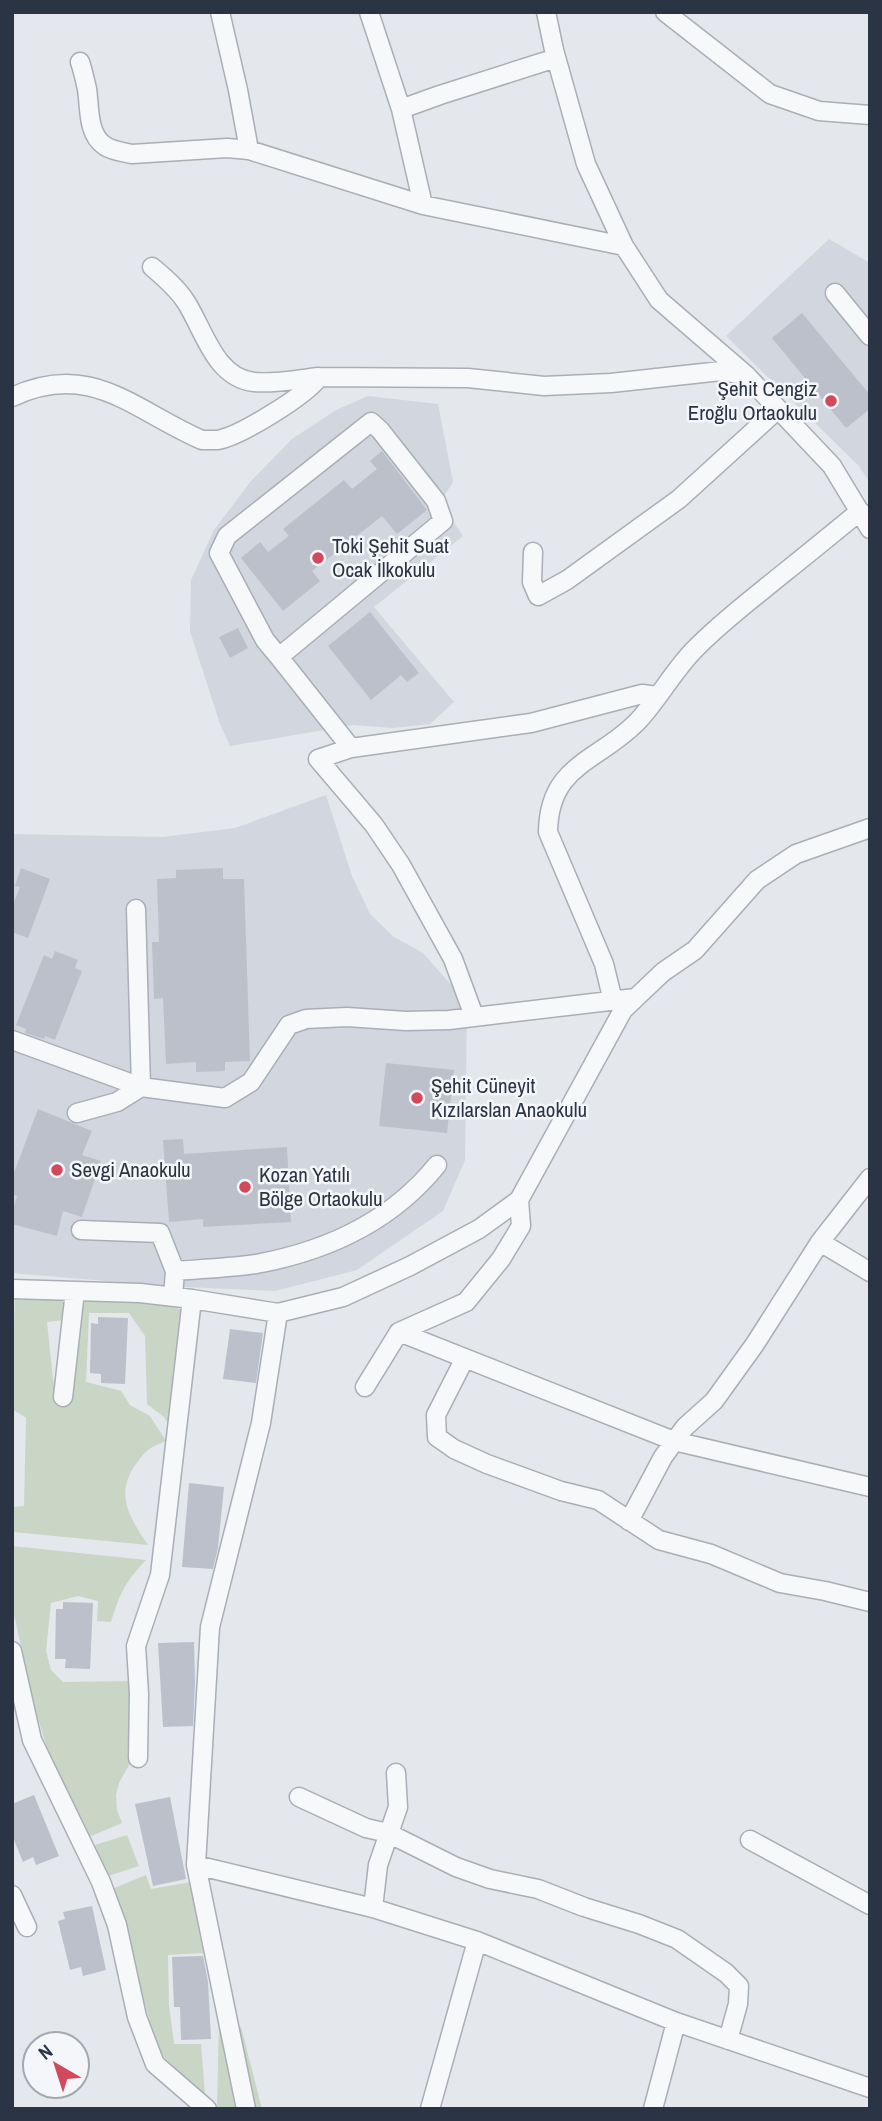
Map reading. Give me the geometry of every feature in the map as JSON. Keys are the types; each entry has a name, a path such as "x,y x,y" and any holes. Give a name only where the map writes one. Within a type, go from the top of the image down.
{"street":[{"path":"220,12 249,150"},
{"path":"369,12 401,109 423,205"},
{"path":"546,12 586,164 624,246 659,300 746,375 832,466 870,529"},
{"path":"665,12 770,94 819,111 870,115"},
{"path":"401,109 556,58"},
{"path":"80,62 87,88 91,124 104,145 132,154 227,148 249,150 423,205 624,246"},
{"path":"152,267 185,300 217,359 228,371 253,382 319,377 468,378 544,386 611,383 721,371 746,375"},
{"path":"835,293 870,336"},
{"path":"12,397 31,388 57,383 80,383 102,388 202,440 220,440 298,399 319,377"},
{"path":"533,552 532,582 538,596 567,580 679,499 778,409"},
{"path":"279,657 443,521 436,501 371,422 227,536 219,553 265,640 351,748"},
{"path":"613,1001 604,964 548,832 554,795 576,766 636,723 692,652 732,615 860,511"},
{"path":"474,1016 453,959 401,865 374,825 318,760 351,748 531,723 642,694 658,696"},
{"path":"12,1289 140,1293 278,1313 343,1297 410,1266 479,1229 519,1200 623,1010 663,972 695,950 757,880 796,854 870,828"},
{"path":"136,909 141,1087"},
{"path":"12,1040 141,1087 225,1098 251,1082 289,1026 306,1019 347,1017 406,1021 449,1020 635,998"},
{"path":"77,1113 117,1102 141,1087"},
{"path":"175,1271 254,1264 310,1251 349,1236 383,1215 424,1181 437,1165"},
{"path":"629,1521 674,1441 685,1427 714,1401 755,1344 820,1242 870,1178"},
{"path":"365,1387 399,1332 466,1302 501,1259 520,1226 519,1200"},
{"path":"81,1230 160,1233 175,1271 173,1297"},
{"path":"820,1242 870,1272"},
{"path":"63,1397 75,1291"},
{"path":"138,1758 136,1646 160,1575 192,1299"},
{"path":"246,2109 196,1866 210,1627 261,1423 278,1313"},
{"path":"399,1332 674,1441 870,1487"},
{"path":"465,1358 436,1415 437,1437 454,1449 561,1491 598,1500 659,1540 710,1555 780,1583 870,1602"},
{"path":"12,1651 32,1740 101,1882 113,1914 137,2017 155,2064 207,2109"},
{"path":"373,1908 379,1865 398,1807 396,1773"},
{"path":"299,1797 366,1828 388,1833 456,1867 490,1879 538,1889 677,1939 740,1986 728,2040"},
{"path":"750,1840 870,1905"},
{"path":"196,1866 373,1908 477,1941 676,2022 870,2088"},
{"path":"12,1895 27,1927"},
{"path":"430,2109 477,1941"},
{"path":"653,2109 676,2022"}],"shaded area":[{"name":"Şehit Cengiz Eroğlu Ortaokulu","path":"829,239 870,263 870,483 859,466 726,336"},
{"name":"Toki Şehit Suat Ocak İlkokulu","path":"368,396 438,404 453,482 440,502 463,536 374,607 454,702 430,724 393,728 353,725 230,746 220,724 190,631 191,580 214,530 251,481 292,439 336,410"},
{"path":"326,795 352,876 370,914 394,937 423,953 467,1003 465,1160 443,1211 357,1270 275,1291 164,1286 12,1273 12,834 162,837 235,828"}],"green space":[{"path":"15,1294 56,1297 63,1301 64,1320 47,1322 58,1402 72,1401 80,1302 154,1300 182,1310 170,1427 164,1417 147,1404 145,1336 129,1313 89,1313 86,1382 121,1391 130,1405 150,1416 166,1441 152,1447 143,1455 129,1475 126,1486 125,1496 130,1515 148,1545 13,1532 12,1507 24,1506 26,1418 12,1409"},
{"path":"12,1546 146,1560 124,1588 111,1622 97,1621 98,1601 78,1596 51,1603 46,1651 51,1670 63,1682 130,1681 132,1760 119,1783 116,1795 117,1810 122,1823 89,1837 52,1764 35,1709 12,1606"},
{"path":"127,1835 139,1866 108,1876 95,1845"},
{"path":"146,1875 151,1889 197,1881 218,1952 168,1955 169,2005 174,2044 201,2044 205,2095 180,2075 158,2050 112,1889"},
{"path":"219,2024 241,2027 262,2109 217,2108"}],"building":[{"path":"802,313 870,395 870,409 846,428 772,338"},
{"path":"382,451 427,510 397,534 382,516 312,571 320,581 283,611 241,558 260,542 268,552 289,536 283,529 344,480 352,489 377,469 370,461"},
{"path":"370,612 419,673 407,682 401,675 371,700 328,646"},
{"path":"238,628 248,648 230,658 219,637"},
{"path":"21,868 50,879 28,938 12,932 12,907 20,887 15,886"},
{"path":"223,868 223,879 244,879 250,1061 225,1062 225,1071 196,1072 196,1062 166,1064 163,998 154,999 152,942 159,942 157,879 176,878 176,870"},
{"path":"55,951 78,960 75,968 82,971 55,1040 25,1033 26,1029 16,1025 44,955 52,959"},
{"name":"Şehit Cüneyit Kızılarslan Anaokulu","path":"386,1063 454,1070 447,1133 379,1126"},
{"name":"Sevgi Anaokulu","path":"38,1109 92,1131 82,1155 101,1161 82,1217 63,1211 57,1236 12,1224 17,1196 12,1194 12,1178"},
{"name":"Kozan Yatılı Bölge Ortaokulu","path":"183,1139 184,1154 287,1147 291,1222 203,1227 203,1219 169,1222 163,1140"},
{"path":"98,1317 128,1318 125,1384 101,1383 101,1374 90,1373 91,1323 98,1324"},
{"path":"230,1329 263,1333 256,1383 223,1379"},
{"path":"189,1483 224,1487 218,1548 213,1569 182,1567"},
{"path":"63,1602 93,1603 90,1669 65,1668 66,1659 55,1659 56,1609 63,1609"},
{"path":"194,1642 193,1726 163,1727 158,1643"},
{"path":"34,1795 59,1856 36,1865 33,1857 23,1862 12,1835 12,1804"},
{"path":"170,1797 186,1879 153,1886 135,1804"},
{"path":"92,1906 106,1970 83,1976 81,1967 70,1970 58,1921 65,1919 63,1912"},
{"path":"203,1956 208,1982 211,2039 181,2040 180,2007 174,2007 172,1957"}],"place":[{"name":"Şehit Cengiz Eroğlu Ortaokulu","path":"831,401"},
{"name":"Toki Şehit Suat Ocak İlkokulu","path":"318,558"},
{"name":"Şehit Cüneyit Kızılarslan Anaokulu","path":"417,1098"},
{"name":"Sevgi Anaokulu","path":"57,1170"},
{"name":"Kozan Yatılı Bölge Ortaokulu","path":"245,1187"}]}
